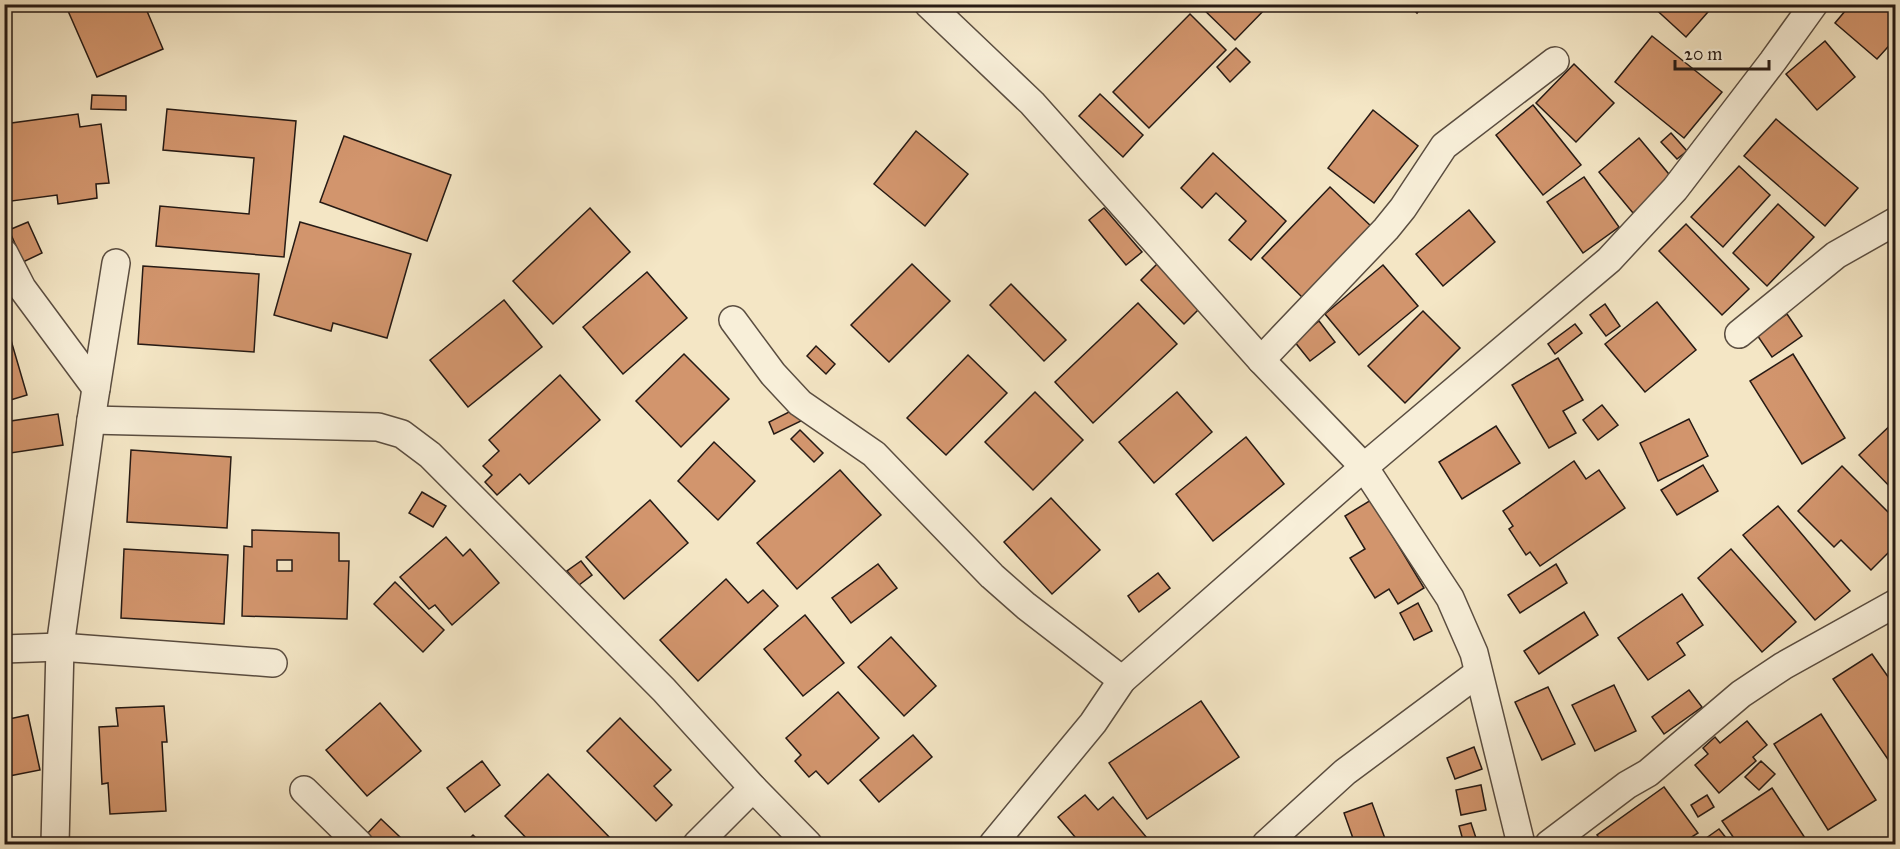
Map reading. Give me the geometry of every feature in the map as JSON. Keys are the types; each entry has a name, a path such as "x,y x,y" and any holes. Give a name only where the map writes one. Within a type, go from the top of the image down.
{"street":[{"path":"928,4 1032,103 1261,360 1364,467 1450,598 1474,653 1521,844"},
{"path":"993,844 1093,723 1122,680 1364,467 1609,260 1675,189 1773,62 1814,4"},
{"path":"1261,360 1386,229 1403,208 1444,146 1555,61"},
{"path":"1739,334 1836,255 1896,221"},
{"path":"4,254 22,288 96,388"},
{"path":"55,844 60,647 91,420 116,263"},
{"path":"733,321 773,374 800,403 874,454 992,576 1026,606 1122,680"},
{"path":"91,420 378,427 402,434 430,455 664,690 753,788 808,844"},
{"path":"1549,844 1627,785 1648,773 1741,694 1783,666 1896,603"},
{"path":"4,649 60,647 273,663"},
{"path":"1266,844 1345,772 1478,673"},
{"path":"697,844 753,788"},
{"path":"304,790 359,844"}],"building":[{"path":"65,4 144,4 163,49 97,77"},
{"path":"1198,4 1270,4 1235,40"},
{"path":"1408,4 1424,4 1417,13"},
{"path":"1650,4 1715,4 1686,37"},
{"path":"1851,4 1896,4 1896,38 1877,59 1835,23"},
{"path":"1190,14 1226,50 1149,128 1113,92"},
{"path":"1652,36 1722,92 1684,138 1615,82"},
{"path":"1825,41 1855,77 1817,110 1786,74"},
{"path":"1236,48 1250,62 1230,82 1217,67"},
{"path":"1574,64 1614,103 1576,142 1536,103"},
{"path":"1100,94 1143,135 1123,157 1079,116"},
{"path":"92,95 126,96 126,110 91,109"},
{"path":"1533,105 1581,165 1543,195 1496,135"},
{"path":"167,109 296,121 284,257 156,246 160,206 249,214 254,158 163,150"},
{"path":"1373,110 1418,146 1374,203 1328,168"},
{"path":"78,114 80,127 101,124 109,183 96,184 97,198 58,204 57,195 4,202 4,124"},
{"path":"1776,119 1858,188 1825,226 1744,156"},
{"path":"916,131 968,174 925,226 874,184"},
{"path":"1671,133 1687,151 1677,159 1661,142"},
{"path":"344,136 451,175 427,241 320,202"},
{"path":"1639,138 1673,179 1633,213 1599,172"},
{"path":"1213,153 1286,221 1251,260 1229,240 1246,221 1216,193 1202,208 1181,188"},
{"path":"1739,166 1770,195 1723,247 1691,217"},
{"path":"1584,177 1619,227 1583,253 1547,202"},
{"path":"1330,187 1374,229 1305,300 1262,258"},
{"path":"1778,204 1814,237 1767,286 1733,253"},
{"path":"590,208 630,252 553,324 513,281"},
{"path":"1104,208 1142,252 1126,265 1089,220"},
{"path":"1469,210 1495,242 1443,286 1416,254"},
{"path":"28,222 42,253 23,262 9,230"},
{"path":"300,222 411,254 387,338 333,323 331,331 274,315"},
{"path":"1686,224 1749,289 1722,315 1659,251"},
{"path":"1158,263 1201,307 1184,324 1141,280"},
{"path":"912,264 950,301 889,362 851,325"},
{"path":"1383,265 1418,306 1359,355 1325,314"},
{"path":"143,266 259,274 254,352 138,344"},
{"path":"647,272 687,318 623,374 583,327"},
{"path":"1011,284 1066,340 1044,361 990,305"},
{"path":"504,300 542,347 468,407 430,360"},
{"path":"1657,302 1696,350 1645,392 1605,344"},
{"path":"1138,303 1177,344 1093,423 1055,382"},
{"path":"1605,304 1620,326 1606,336 1590,315"},
{"path":"1423,311 1460,348 1405,403 1368,366"},
{"path":"1787,314 1802,336 1772,357 1757,335"},
{"path":"1319,321 1335,342 1310,361 1294,341"},
{"path":"1575,324 1582,333 1555,354 1548,344"},
{"path":"8,330 27,395 4,402 4,331"},
{"path":"816,346 835,364 826,374 807,356"},
{"path":"684,354 729,399 681,447 636,401"},
{"path":"1793,354 1845,438 1802,464 1750,381"},
{"path":"968,355 1007,393 946,455 907,418"},
{"path":"1558,358 1583,400 1563,411 1576,433 1549,448 1512,385"},
{"path":"560,375 600,420 529,484 520,474 497,495 485,482 492,475 483,466 499,451 489,440"},
{"path":"1035,392 1083,440 1033,490 985,442"},
{"path":"1177,392 1212,432 1154,483 1119,442"},
{"path":"1602,405 1618,425 1598,440 1583,420"},
{"path":"795,409 801,421 774,434 769,422"},
{"path":"58,414 63,445 4,454 4,422"},
{"path":"1689,419 1708,456 1658,481 1640,443"},
{"path":"1896,420 1896,493 1859,455"},
{"path":"1496,426 1520,463 1462,499 1439,462"},
{"path":"800,430 823,453 814,462 791,439"},
{"path":"1246,437 1284,484 1213,541 1176,494"},
{"path":"714,442 755,481 718,520 678,481"},
{"path":"131,450 231,457 227,528 127,522"},
{"path":"1574,461 1586,479 1599,470 1625,508 1540,566 1530,552 1526,555 1509,529 1513,526 1503,511"},
{"path":"1703,465 1718,491 1677,515 1661,490"},
{"path":"1842,466 1896,520 1896,545 1871,570 1841,540 1834,547 1798,511"},
{"path":"840,470 881,515 797,589 757,543"},
{"path":"422,492 446,506 433,527 409,513"},
{"path":"1051,498 1100,550 1052,594 1004,542"},
{"path":"650,500 688,543 624,599 586,557"},
{"path":"1371,500 1424,588 1398,604 1389,589 1375,598 1350,558 1365,549 1345,516"},
{"path":"1778,506 1850,591 1815,620 1743,535"},
{"path":"252,530 339,533 339,561 349,561 347,619 242,616 244,546 252,547","holes":["277,560 292,560 292,571 277,571"]},
{"path":"446,537 463,556 470,549 499,583 452,625 435,605 429,609 400,577"},
{"path":"124,549 228,555 224,624 121,618"},
{"path":"1731,549 1796,622 1762,652 1698,578"},
{"path":"581,561 592,575 579,585 567,571"},
{"path":"878,564 897,588 851,623 832,598"},
{"path":"1556,564 1567,583 1520,613 1508,595"},
{"path":"1158,573 1170,588 1139,612 1128,596"},
{"path":"726,579 748,603 763,590 778,606 698,681 660,640"},
{"path":"395,582 444,630 423,652 374,604"},
{"path":"1682,594 1703,625 1677,643 1685,655 1648,680 1618,638"},
{"path":"1418,603 1432,631 1414,640 1400,613"},
{"path":"1584,612 1598,635 1539,674 1524,651"},
{"path":"805,615 844,663 803,696 764,649"},
{"path":"1896,635 1896,650 1889,639"},
{"path":"891,637 936,686 904,716 858,667"},
{"path":"1872,654 1896,688 1896,771 1833,679"},
{"path":"1614,685 1636,731 1595,751 1572,705"},
{"path":"1548,687 1575,744 1542,760 1515,702"},
{"path":"1689,690 1702,707 1664,734 1652,717"},
{"path":"838,692 879,738 828,784 816,771 809,777 795,761 801,755 786,738"},
{"path":"1201,701 1239,757 1147,819 1109,763"},
{"path":"380,703 421,751 367,796 326,750"},
{"path":"164,706 167,742 162,742 166,811 110,814 108,783 102,784 99,727 118,726 116,708"},
{"path":"1821,714 1876,800 1828,830 1774,744"},
{"path":"28,715 40,770 4,777 4,720"},
{"path":"620,718 671,770 654,786 672,805 656,821 587,751"},
{"path":"1747,721 1767,745 1753,757 1756,761 1719,793 1695,765 1708,754 1703,748 1715,737 1720,743"},
{"path":"913,735 932,757 879,802 860,780"},
{"path":"1474,747 1482,769 1455,779 1447,758"},
{"path":"482,761 500,785 465,812 447,788"},
{"path":"1761,761 1775,774 1759,790 1745,777"},
{"path":"548,774 614,842 612,844 532,844 505,816"},
{"path":"1481,785 1486,810 1461,815 1456,790"},
{"path":"1664,787 1698,833 1681,844 1604,844 1597,835"},
{"path":"1772,788 1809,844 1738,844 1722,821"},
{"path":"1085,795 1098,810 1113,797 1152,844 1081,844 1058,817"},
{"path":"1707,795 1714,807 1698,817 1691,805"},
{"path":"1372,803 1387,844 1355,844 1344,813"},
{"path":"381,819 400,837 393,844 375,844 365,836"},
{"path":"1471,823 1478,844 1464,844 1459,826"},
{"path":"1719,829 1731,844 1705,844 1702,841"},
{"path":"473,835 482,844 464,844"},
{"path":"278,838 293,844 275,844"}]}
